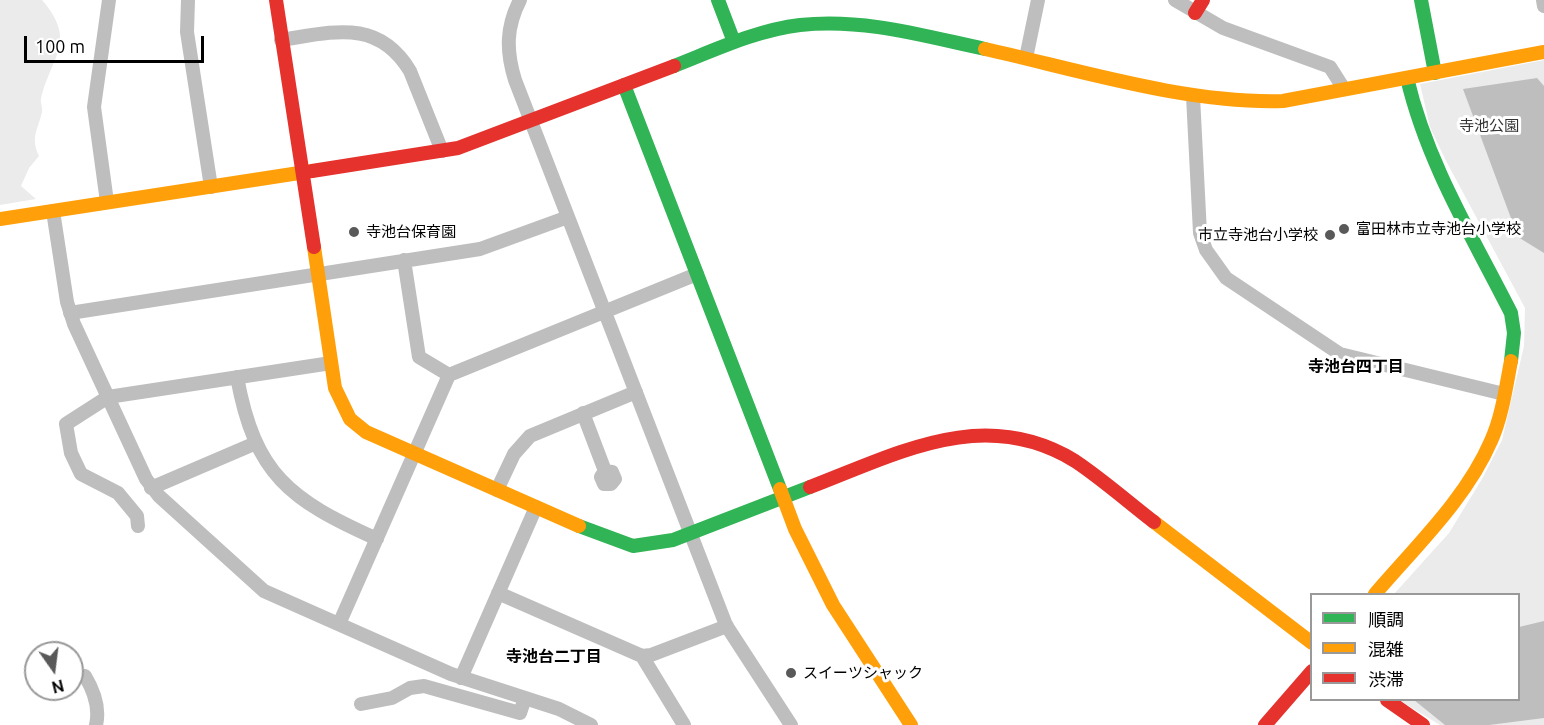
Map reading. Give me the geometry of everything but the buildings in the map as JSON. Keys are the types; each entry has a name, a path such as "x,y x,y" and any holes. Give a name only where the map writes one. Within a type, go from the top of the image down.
{"street":[{"path":"107,202 94,107 109,0"},
{"path":"188,0 187,32 211,187"},
{"path":"276,0 331,363 339,401 350,419 366,432 608,539 633,546 660,544 916,446 947,437 978,434 1024,440 1074,461 1310,642"},
{"path":"520,0 509,30 508,52 531,121 727,626 791,725"},
{"path":"718,0 734,42"},
{"path":"1026,58 1038,0"},
{"path":"1175,0 1223,28 1330,67 1344,89"},
{"path":"1195,13 1203,0"},
{"path":"1421,0 1435,73"},
{"path":"1543,0 1544,6"},
{"path":"0,219 441,151 472,144 734,42 799,25 845,22 901,30 1193,96 1254,102 1283,101 1544,52"},
{"path":"281,40 348,32 373,36 383,41 403,59 410,71 441,151"},
{"path":"1376,593 1474,473 1490,445 1514,354 1515,332 1511,313 1435,171 1417,120 1407,78"},
{"path":"624,85 783,498 815,574 905,723"},
{"path":"1193,96 1200,233 1206,250 1227,278 1330,349 1351,359 1504,394"},
{"path":"53,211 70,313 151,488 264,591 461,678 573,714 591,725"},
{"path":"70,313 480,249 568,217"},
{"path":"404,260 419,357 449,375"},
{"path":"339,624 449,375 697,274"},
{"path":"138,526 137,516 118,493 81,474 71,453 66,424 108,397 331,363"},
{"path":"237,377 246,419 256,443 275,473 304,502 329,517 377,539"},
{"path":"497,490 514,454 525,440 541,429 636,392"},
{"path":"583,413 605,471"},
{"path":"151,488 256,443"},
{"path":"461,678 536,507"},
{"path":"498,593 642,656 651,655 727,626"},
{"path":"642,656 684,725"},
{"path":"1265,725 1310,672"},
{"path":"85,676 93,693 98,716 96,725"},
{"path":"361,704 392,698 410,688 424,686 520,713 525,698"},
{"path":"1390,701 1423,725"}],"green space":[{"path":"0,0 42,0 53,15 60,38 59,49 41,99 42,112 35,138 39,156 29,168 21,186 36,199 0,205"},
{"name":"寺池公園","path":"1544,60 1544,725 1440,725 1401,701 1520,701 1520,593 1395,593 1449,533 1482,479 1502,440 1524,346 1525,308 1430,127 1420,84"}],"shaded area":[{"path":"1537,78 1544,86 1544,253 1518,237 1463,89"},
{"path":"1544,621 1544,718 1489,725 1445,725 1415,701 1520,701 1520,627"}],"traffic: fast":[{"path":"718,0 734,42"},
{"path":"1421,0 1435,73"},
{"path":"674,66 768,31 824,23 871,26 985,49"},
{"path":"1407,78 1426,140 1438,169 1511,313 1514,333 1511,361"},
{"path":"624,85 780,489"},
{"path":"579,526 633,546 673,540 810,487"}],"traffic: slow":[{"path":"985,49 1171,91 1209,97 1283,101 1544,52"},
{"path":"0,219 312,171"},
{"path":"314,247 335,388 350,419 366,432 579,526"},
{"path":"1376,593 1439,522 1468,483 1491,441 1498,422 1511,361"},
{"path":"780,489 795,529 833,605 911,725"},
{"path":"1154,522 1310,641"}],"traffic: jam":[{"path":"276,0 314,247"},
{"path":"1195,13 1203,0"},
{"path":"312,171 458,148 674,66"},
{"path":"810,487 875,461 941,441 974,436 1007,437 1041,445 1075,461 1154,522"},
{"path":"1265,725 1310,673"},
{"path":"1388,701 1423,725"}],"place":[{"name":"富田林市立寺池台小学校","path":"1344,229"},
{"name":"寺池台保育園","path":"354,232"},
{"name":"市立寺池台小学校","path":"1330,235"},
{"name":"スイーツシャック","path":"791,673"}],"district":[{"name":"寺池台四丁目","path":"1356,367"},
{"name":"寺池台二丁目","path":"554,657"}]}
